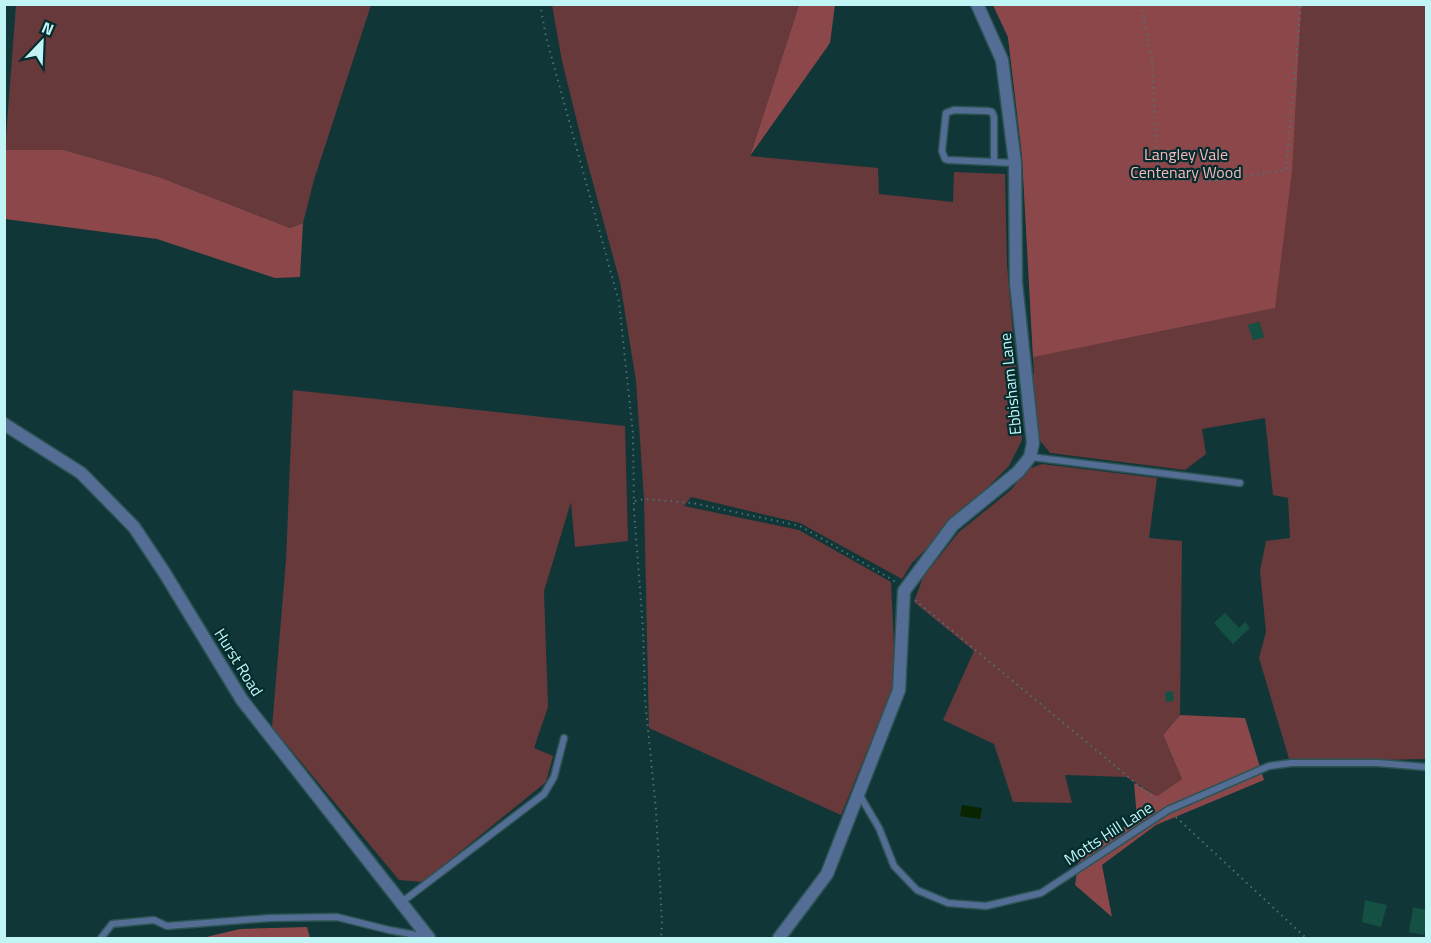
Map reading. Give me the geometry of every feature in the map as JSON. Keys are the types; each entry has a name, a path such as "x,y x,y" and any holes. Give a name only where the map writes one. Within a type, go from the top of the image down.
{"street":[{"name":"Ebbisham Lane","path":"904,591 953,525 1018,472 1030,457 1033,443 1016,283 1015,163 1002,60 977,4"},
{"name":"Hurst Road","path":"4,424 81,473 134,527 242,700 429,938"},
{"path":"779,939 826,874 899,690 904,591"}],"lane":[{"path":"994,162 992,112 954,110 946,113 942,152 945,159 948,160 1015,163"},
{"path":"1030,457 1240,483"},
{"path":"401,903 544,794 555,777 564,738"},
{"name":"Motts Hill Lane","path":"859,794 879,828 894,866 917,890 948,903 986,906 1041,893 1168,810 1269,766 1291,763 1378,763 1426,767"},
{"path":"101,939 112,924 154,920 167,926 270,918 337,916 429,938"}],"path":[{"path":"540,4 546,38 619,302 633,434 645,699 656,822 661,939"},
{"path":"1141,4 1152,59 1157,169 1171,179 1215,181 1286,170 1301,4"},
{"path":"635,501 644,499 693,503 800,526 895,580 904,591 1168,810 1306,939"}],"green space":[{"path":"16,5 371,5 314,180 303,223 290,228 159,177 64,150 5,150"},
{"path":"552,5 799,5 750,156 878,168 879,194 953,202 954,172 1005,174 1007,264 1022,440 1009,466 912,563 902,579 800,523 691,497 684,506 799,530 891,582 894,648 892,690 841,815 649,728 644,499 636,381 620,282 562,61"},
{"path":"799,5 835,5 830,43 750,156"},
{"path":"993,5 1426,5 1426,759 1290,762 1259,658 1266,632 1260,571 1266,541 1290,538 1288,498 1273,495 1265,418 1202,429 1206,454 1185,470 1050,453 1038,438 1026,374 1034,374 1022,155 1008,37","holes":["1259,322 1264,337 1253,340 1249,325"]},
{"name":"Langley Vale Centenary Wood","path":"993,5 1301,5 1292,171 1275,308 1033,357 1022,155 1008,37"},
{"path":"5,150 64,150 159,177 290,228 303,223 300,277 275,278 157,239 5,219"},
{"path":"293,390 625,426 628,541 575,547 571,502 544,591 548,707 534,748 553,756 546,782 423,882 399,880 272,727 286,560"},
{"path":"1042,464 1157,478 1149,538 1182,541 1180,715 1163,735 1182,779 1157,796 1126,777 1065,775 1072,803 1013,802 994,744 943,720 974,651 914,602 923,577 959,532 1011,490 1028,469"},
{"path":"1180,715 1245,718 1264,780 1156,825 1102,865 1112,917 1075,885 1080,854 1137,819 1134,783 1157,796 1182,779 1163,735"},
{"path":"307,927 310,938 202,938 240,929"}],"shaded area":[{"path":"962,805 982,808 980,819 960,816"}],"building":[{"path":"1259,322 1264,337 1253,340 1248,325"},
{"path":"1225,613 1239,628 1245,622 1250,628 1233,644 1214,623"},
{"path":"1173,691 1174,701 1166,702 1165,692"},
{"path":"1365,900 1387,905 1381,927 1362,922"},
{"path":"1413,907 1426,910 1424,935 1409,932"}]}
